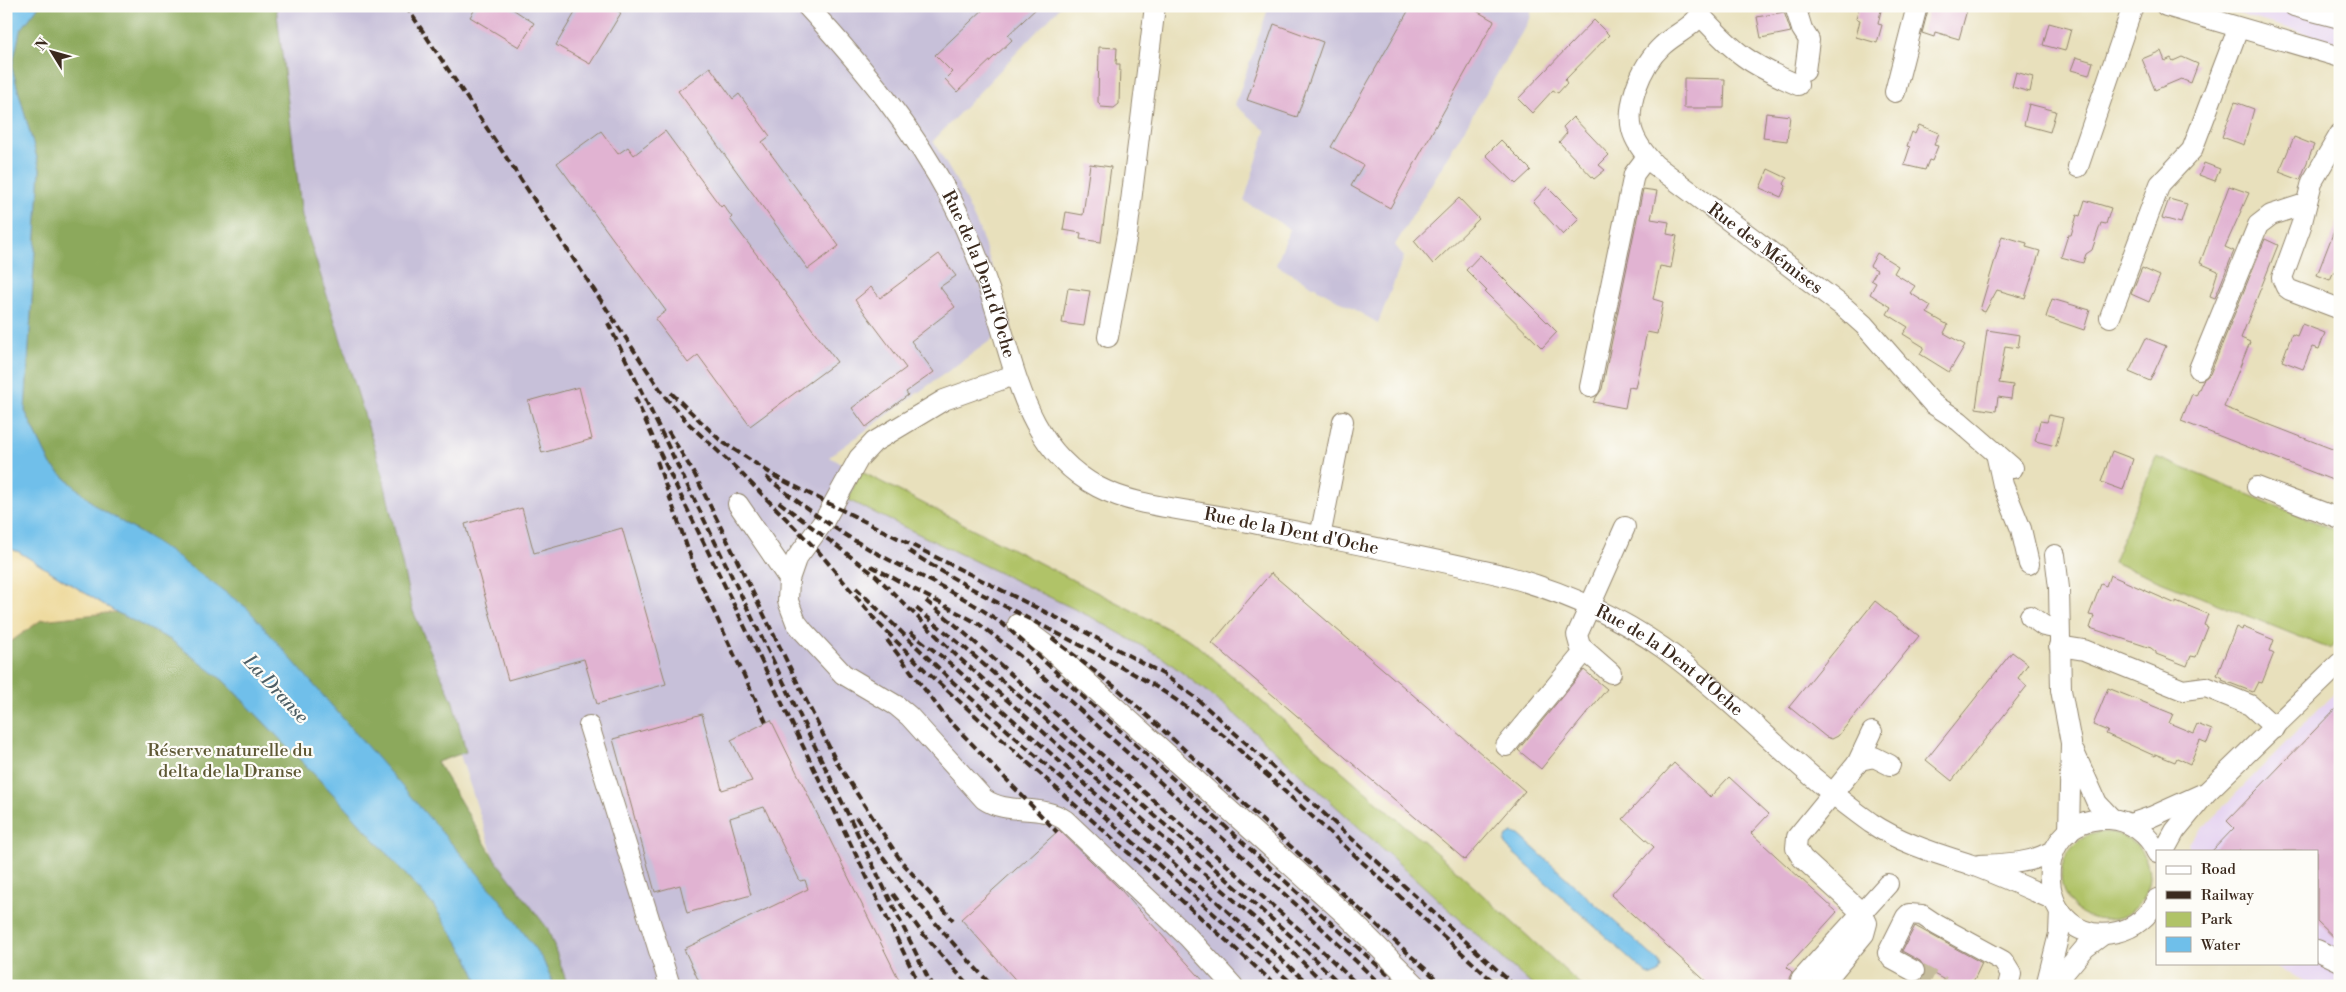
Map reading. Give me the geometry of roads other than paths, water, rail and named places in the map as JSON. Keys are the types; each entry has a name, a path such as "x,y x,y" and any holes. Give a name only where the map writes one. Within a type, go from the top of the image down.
{"street":[{"name":"Rue de la Dent d'Oche","path":"807,6 877,84 918,142 937,173 957,212 982,270 1014,375 1027,410 1045,440 1068,467 1097,486 1130,500 1506,576 1590,606 1625,624 1663,649 1833,793 1887,833 1918,847 1971,865 2056,905 2079,927 2104,934"},
{"path":"1108,337 1127,234 1155,6"},
{"path":"1702,11 1743,58 1762,70 1802,78 1809,40 1802,29 1795,6"},
{"path":"1895,92 1917,6"},
{"path":"2078,167 2133,6"},
{"path":"2166,6 2238,29 2340,57"},
{"path":"2300,7 2340,18"},
{"name":"Rue des Mémises","path":"1702,11 1662,46 1641,75 1629,113 1634,133 1647,157 1664,172 1845,308 1864,325 1932,404 1959,421 2013,468"},
{"path":"2110,316 2160,184 2192,150 2238,29"},
{"path":"2340,134 2312,182 2301,226 2283,273 2283,283 2290,290 2340,309"},
{"path":"1590,387 1634,174 1647,157"},
{"path":"2199,369 2258,225 2271,215 2305,204"},
{"path":"1014,375 944,400 874,442 859,458 824,522 796,559 789,579 788,601 796,622 842,674 909,716 965,781 992,805 999,808 1051,812 1065,820 1188,937 1233,986"},
{"path":"1320,537 1342,421"},
{"path":"1996,453 2003,485 2021,529 2029,564"},
{"path":"2257,487 2340,519"},
{"path":"738,504 789,579"},
{"path":"1611,672 1580,646 1577,635 1625,527"},
{"path":"2055,555 2059,588 2061,690 2070,743 2069,832"},
{"path":"2030,616 2059,637 2084,650 2184,690 2189,691 2200,686"},
{"path":"1018,624 1054,653 1347,916 1417,986"},
{"path":"1506,746 1585,651"},
{"path":"2147,661 2188,677 2200,686 2250,705 2275,728"},
{"path":"2165,850 2175,832 2207,792 2340,663"},
{"path":"589,726 670,986"},
{"path":"1821,986 1864,934 1867,923 1862,913 1802,858 1796,848 1800,832 1856,764 1872,732"},
{"path":"2070,743 2093,795 2121,822 2149,840 2156,851"},
{"path":"1856,764 1864,758 1874,756 1890,765"},
{"path":"2046,986 2059,934 2056,905 2048,874 2054,850 2069,832 2089,821 2121,822 2151,817 2207,792"},
{"name":"Rue de la Dent d'Oche","path":"1971,865 2023,862 2044,856 2054,850"},
{"path":"1801,980 1888,884"},
{"path":"2053,986 2085,948 2104,934 2126,930 2151,917 2156,902"},
{"path":"1914,971 1892,960 1888,953 1906,917 1910,914 1922,914 1937,925 2007,964 2011,974 2008,986"},
{"path":"2318,950 2340,961"}],"water":[{"name":"La Dranse","path":"6,6 39,6 20,31 12,68 40,169 25,411 51,465 97,507 160,545 247,608 498,897 543,960 554,986 480,986 467,956 434,906 339,800 224,681 171,640 116,612 19,552 6,547"},
{"path":"1513,833 1519,835 1658,961 1661,967 1659,973 1653,976 1647,974 1508,848 1505,842 1507,836"}],"tunnel":[{"path":"1914,971 1942,986"}],"railway":[{"path":"406,6 666,398 689,424 738,470 819,552 878,623 930,675 1277,986"},
{"path":"608,323 932,986"},
{"path":"671,393 721,441 778,478 1085,632 1163,674 1196,698 1515,986"},
{"path":"635,397 657,447 920,986"},
{"path":"668,431 695,475 837,763 901,861 953,920"},
{"path":"657,461 698,578 766,722"},
{"path":"766,477 842,533 977,606 1010,630 1400,986"},
{"path":"779,502 876,576 957,656 1284,944 1327,986"},
{"path":"909,551 969,587 1123,668 1189,709 1224,736 1498,986"},
{"path":"871,566 979,624 1020,656 1311,918 1382,986"},
{"path":"856,588 954,683 1295,986"},
{"path":"926,601 1299,929 1359,986"},
{"path":"916,608 965,648 1292,937 1342,986"},
{"path":"910,632 945,659 1311,986"},
{"path":"1052,638 1120,691 1444,986"},
{"path":"887,640 945,716 1057,832"},
{"path":"856,817 903,883 955,946 992,986"},
{"path":"893,894 923,934 969,986"}],"park label":[{"name":"Réserve naturelle du delta de la Dranse","path":"230,760"}]}
